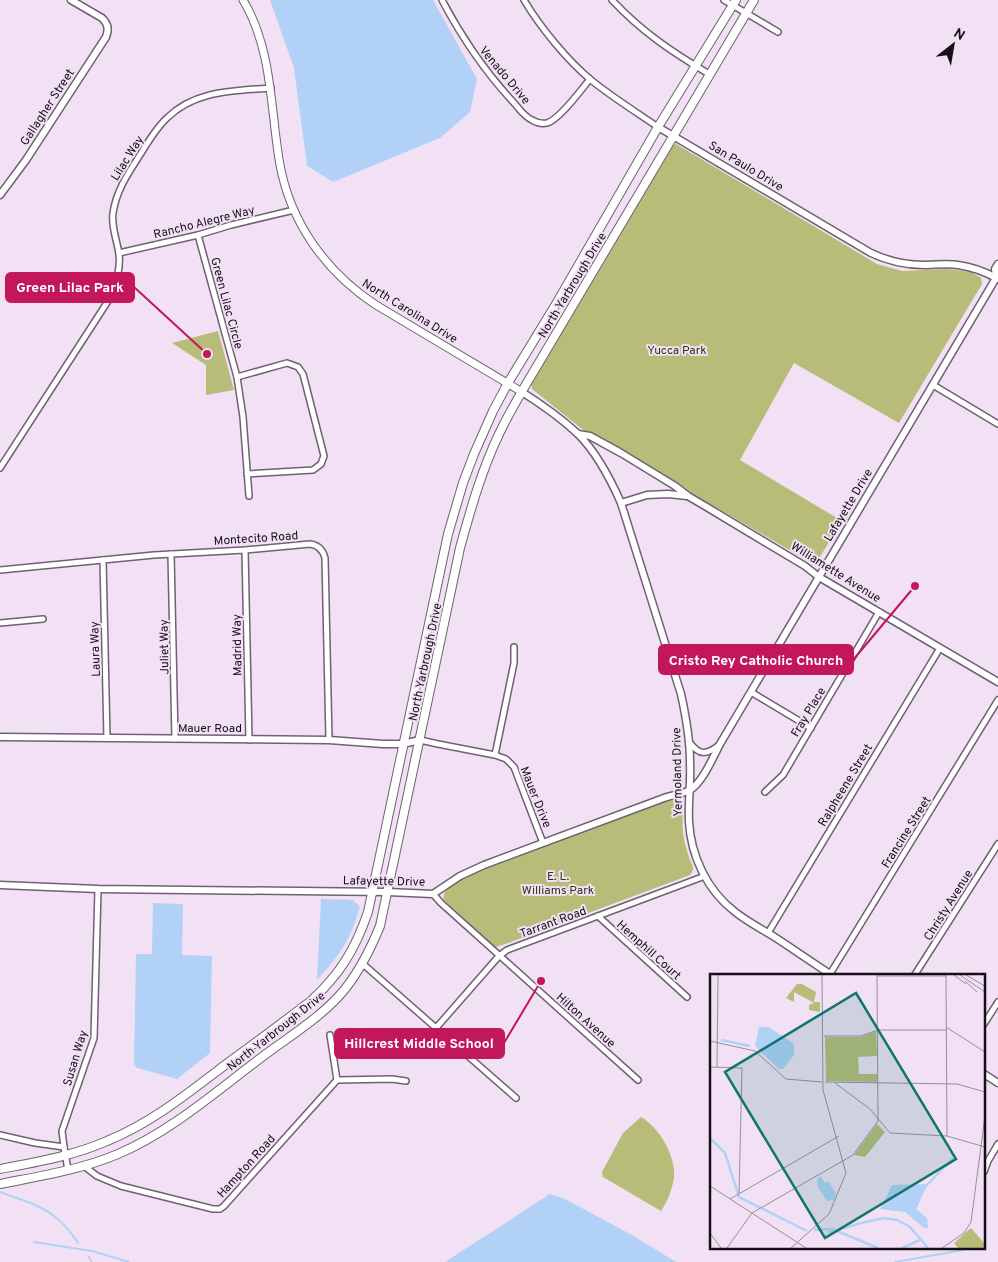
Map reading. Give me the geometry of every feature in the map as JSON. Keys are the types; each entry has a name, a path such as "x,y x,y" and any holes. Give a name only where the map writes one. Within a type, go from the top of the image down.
{"main road":[{"name":"North Carolina Drive","path":"243,0 253,20 266,58 280,165 284,182 294,210 314,247 344,282 362,296 522,392"},
{"name":"North Yarbrough Drive","path":"0,1184 84,1166 118,1154 157,1133 194,1108 323,1011 345,989 363,964 380,926 388,892 460,548 479,484 499,432 754,0"},
{"name":"North Yarbrough Drive","path":"0,1169 65,1156 106,1141 151,1119 176,1103 310,1001 339,971 351,952 366,918 448,534 464,479 483,432 508,383 559,299 658,127 735,3"},
{"path":"620,193 634,201"},
{"path":"464,479 479,484"}],"street":[{"name":"Gallagher Street","path":"0,195 26,160 106,37 108,28 105,21 71,0"},
{"name":"Venado Drive","path":"442,0 472,52 509,98 532,121 545,123 554,120 590,79"},
{"name":"San Paulo Drive","path":"524,0 536,19 573,63 590,79 627,106 658,127 871,253 882,258 913,265 957,264 979,270 997,278"},
{"path":"612,0 663,46 709,74"},
{"path":"724,0 735,3 746,13 778,32"},
{"name":"Lilac Way","path":"0,468 110,298 118,273 119,253 112,223 118,192 151,139 167,118 187,103 208,94 271,88"},
{"name":"Rancho Alegre Way","path":"119,253 294,210"},
{"name":"Green Lilac Circle","path":"198,235 237,377 243,417 249,496"},
{"name":"Lafayette Drive","path":"0,885 98,889 433,894 460,876 493,861 690,790 698,783 997,278 995,269 998,264"},
{"path":"237,377 287,364 298,367 303,374 324,456 321,464 313,470 247,474"},
{"path":"933,385 998,424"},
{"name":"Williamette Avenue","path":"522,392 542,404 578,434 590,436 675,486 688,496 805,566 819,577 998,682"},
{"name":"Yermoland Drive","path":"578,434 602,465 621,502 681,694 690,743 689,822 698,863 715,892 730,908 830,974"},
{"name":"Williamette Avenue","path":"621,502 657,494 688,496"},
{"name":"Montecito Road","path":"0,570 171,554 310,544 319,547 324,553 325,558 329,740"},
{"name":"Madrid Way","path":"244,550 249,740"},
{"name":"Juliet Way","path":"171,554 175,739"},
{"name":"Laura Way","path":"103,560 107,738"},
{"name":"Fray Place","path":"765,792 783,775 879,612"},
{"path":"0,623 43,619"},
{"path":"495,755 514,663 514,647"},
{"name":"Ralpheene Street","path":"768,933 940,648"},
{"path":"751,692 811,728"},
{"name":"Francine Street","path":"833,974 998,700"},
{"name":"Mauer Road","path":"0,736 329,740 383,744 403,744 420,740"},
{"name":"Mauer Drive","path":"420,740 495,755 506,759 514,766 543,843"},
{"path":"690,743 694,748 703,752 710,752 720,744"},
{"name":"Christy Avenue","path":"915,974 998,844"},
{"name":"Tarrant Road","path":"436,1028 499,956 507,950 705,876"},
{"name":"Susan Way","path":"68,1170 62,1131 94,1038 98,889"},
{"name":"Hilton Avenue","path":"433,894 441,904 638,1080"},
{"name":"Hemphill Court","path":"598,916 687,998"},
{"path":"363,964 516,1098"},
{"path":"986,1021 998,1002"},
{"path":"330,1035 337,1080 392,1079 406,1081"},
{"path":"986,1075 998,1083"},
{"name":"Hampton Road","path":"84,1166 97,1176 133,1190 206,1208 220,1209 337,1080"},
{"path":"0,1135 64,1147"},
{"path":"986,1166 998,1144"}],"green space":[{"name":"Yucca Park","path":"676,144 877,264 902,271 947,269 971,272 981,278 982,284 899,423 794,363 740,460 842,521 815,565 582,429 532,389 531,382 670,147"},
{"path":"218,331 234,390 206,395 206,365 172,343"},
{"name":"E. L. Williams Park","path":"671,799 679,801 682,808 684,839 693,868 690,875 495,947 443,899 445,892 454,883 469,876"},
{"path":"641,1117 654,1128 665,1144 674,1170 674,1178 669,1196 661,1211 603,1177 602,1172 623,1133"}],"water":[{"path":"270,0 433,0 477,79 470,112 440,138 333,182 307,166 294,68"},
{"path":"321,899 353,900 360,907 345,944 317,980"},
{"path":"153,903 183,904 182,955 212,956 210,1053 177,1079 137,1068 134,1064 136,954 152,954"},
{"path":"550,1194 563,1198 632,1235 676,1262 445,1262"}],"waterway":[{"path":"0,1192 48,1212 64,1225 78,1243"},
{"path":"34,1242 92,1251 129,1262"},
{"path":"895,1262 963,1250"},
{"path":"88,1256 92,1262"}],"place":[{"name":"Green Lilac Park","path":"207,354"},
{"name":"Cristo Rey Catholic Church","path":"915,586"},
{"name":"Hillcrest Middle School","path":"541,981"}]}
